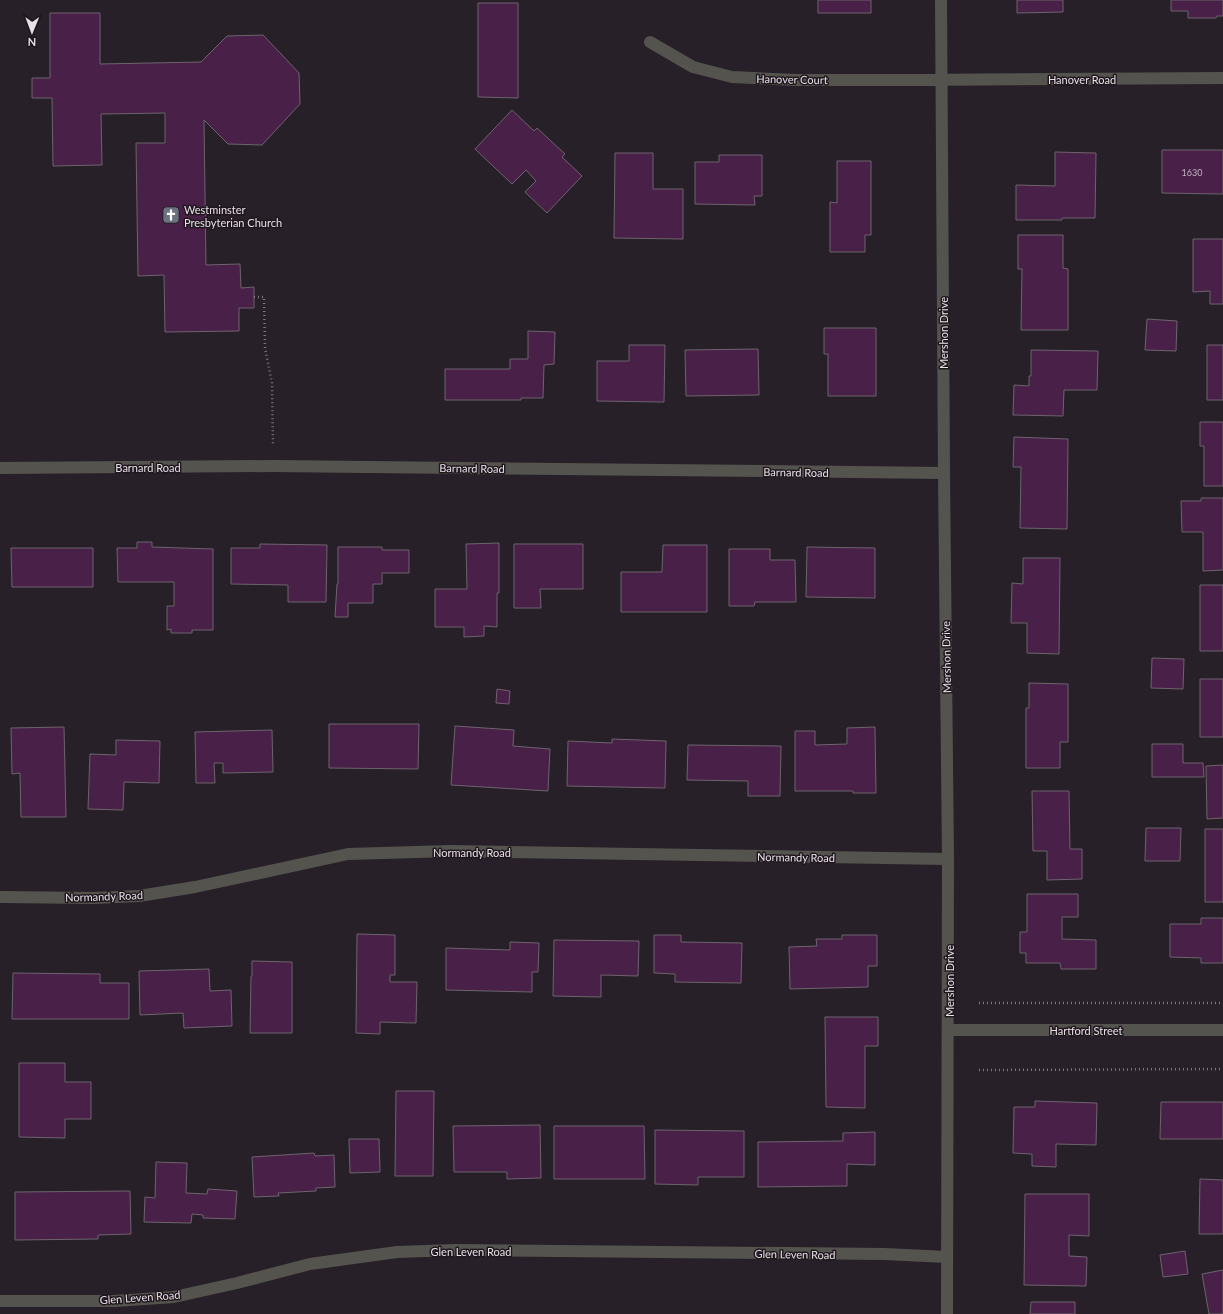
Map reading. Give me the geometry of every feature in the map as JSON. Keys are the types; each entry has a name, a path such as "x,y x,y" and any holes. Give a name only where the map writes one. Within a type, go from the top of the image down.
{"street":[{"name":"Mershon Drive","path":"941,0 949,1030 947,1314"},
{"name":"Hanover Court","path":"650,42 693,67 732,77 796,80 941,80"},
{"name":"Hanover Road","path":"941,80 1223,78"},
{"name":"Barnard Road","path":"0,468 273,466 944,473"},
{"name":"Normandy Road","path":"0,897 94,898 139,896 195,886 348,854 451,851 948,859"},
{"name":"Hartford Street","path":"949,1030 1223,1030"},
{"name":"Glen Leven Road","path":"0,1301 115,1301 174,1296 237,1283 310,1264 397,1252 454,1250 884,1254 947,1257"}],"path":[{"path":"254,297 264,297 265,348 272,383 273,466"},
{"path":"980,1003 1223,1003"},
{"path":"979,1070 1223,1069"}],"building":[{"path":"818,0 871,0 871,13 818,13"},
{"path":"1017,0 1063,0 1063,12 1017,13"},
{"path":"1171,0 1223,0 1223,16 1217,16 1216,18 1188,18 1188,11 1171,11"},
{"path":"478,3 518,3 518,98 478,97"},
{"name":"Westminster Presbyterian Church","path":"50,13 100,13 100,64 201,62 227,36 263,35 299,73 300,104 262,145 228,144 204,120 206,265 240,264 241,288 254,287 254,308 239,308 239,331 165,332 164,275 138,276 136,143 165,143 165,113 101,114 102,165 53,166 52,98 32,98 32,78 50,78"},
{"path":"512,110 534,131 537,128 565,154 562,157 582,176 547,213 525,192 536,181 526,170 512,184 475,149"},
{"path":"1162,150 1223,150 1223,194 1162,193"},
{"path":"1055,152 1096,153 1095,218 1016,220 1016,185 1055,186"},
{"path":"615,153 653,153 653,189 683,189 683,239 614,238"},
{"path":"719,155 762,155 762,196 754,196 755,205 695,204 695,162 719,162"},
{"path":"837,161 871,161 871,235 865,235 865,252 830,252 830,202 837,203"},
{"path":"1018,235 1063,235 1063,268 1068,269 1068,330 1021,330 1022,269 1018,269"},
{"path":"1193,239 1223,239 1223,304 1210,304 1210,291 1193,292"},
{"path":"1147,319 1177,321 1176,351 1145,350"},
{"path":"824,328 876,328 876,396 828,396 828,354 824,354"},
{"path":"528,331 555,332 554,364 544,365 543,398 521,398 521,400 445,400 445,369 510,369 510,359 528,359"},
{"path":"629,345 665,345 664,402 597,401 597,361 629,361"},
{"path":"1207,345 1223,345 1223,400 1207,400"},
{"path":"758,349 759,395 686,396 685,350"},
{"path":"1031,350 1098,351 1097,390 1064,390 1063,416 1013,415 1014,385 1029,386 1029,376 1031,376"},
{"path":"1200,422 1223,422 1223,486 1204,486 1204,446 1200,446"},
{"path":"1014,437 1068,439 1067,529 1020,528 1021,467 1013,467"},
{"path":"1201,498 1223,498 1223,570 1203,571 1203,532 1182,532 1181,501 1201,501"},
{"path":"137,542 152,542 152,547 213,549 213,630 192,630 192,633 171,633 171,629 167,630 167,606 174,606 174,582 118,582 117,548 137,548"},
{"path":"499,543 497,627 484,626 484,636 464,637 464,627 435,627 435,589 467,589 466,544"},
{"path":"260,544 327,545 326,602 288,602 288,585 231,584 231,548 260,548"},
{"path":"514,544 583,544 583,589 540,589 541,608 514,608"},
{"path":"663,545 707,545 707,612 621,612 621,572 662,572"},
{"path":"338,547 382,547 382,550 409,550 409,573 382,573 382,584 373,584 373,603 348,603 348,617 335,617 338,584"},
{"path":"807,547 875,548 875,598 806,597"},
{"path":"11,548 93,548 93,587 12,587"},
{"path":"729,549 770,549 770,560 795,560 796,602 755,602 754,606 729,606"},
{"path":"1023,558 1060,558 1059,654 1027,653 1027,623 1011,623 1012,583 1023,584"},
{"path":"1200,585 1223,585 1223,651 1200,651"},
{"path":"1152,658 1184,659 1183,689 1151,688"},
{"path":"1200,679 1223,679 1223,737 1200,737"},
{"path":"1029,683 1068,684 1068,742 1060,742 1060,768 1026,768 1026,708 1029,708"},
{"path":"497,689 510,691 509,704 496,703"},
{"path":"329,724 419,724 418,769 329,768"},
{"path":"455,726 514,730 513,746 550,749 548,791 451,785"},
{"path":"64,727 66,817 21,817 20,773 12,774 11,728"},
{"path":"875,727 876,793 853,793 853,791 795,791 795,731 815,731 815,745 847,744 847,728"},
{"path":"272,730 273,772 223,773 223,763 214,763 215,783 196,783 195,732"},
{"path":"612,739 666,741 665,788 567,786 568,741 612,743"},
{"path":"116,740 160,741 159,783 124,782 123,810 88,809 90,754 116,755"},
{"path":"1152,744 1183,744 1183,763 1203,763 1204,777 1152,777"},
{"path":"688,745 781,746 780,796 748,796 748,781 687,780"},
{"path":"1223,765 1223,818 1207,819 1206,766"},
{"path":"1032,791 1069,791 1070,849 1082,849 1082,879 1047,880 1047,851 1033,851"},
{"path":"1146,828 1181,828 1180,861 1145,861"},
{"path":"1205,829 1223,829 1223,902 1205,902"},
{"path":"1027,894 1078,894 1078,917 1062,917 1062,939 1096,940 1096,969 1061,969 1060,963 1026,963 1026,953 1020,953 1020,932 1027,932"},
{"path":"1201,918 1223,918 1223,963 1201,963 1201,958 1170,957 1170,924 1201,924"},
{"path":"357,934 395,935 395,975 390,975 390,982 417,982 416,1023 380,1022 380,1034 356,1033"},
{"path":"654,935 681,935 681,942 742,943 741,983 675,982 675,974 654,973"},
{"path":"842,935 877,935 877,966 868,966 868,987 790,989 789,947 817,946 816,939 842,939"},
{"path":"554,940 639,941 638,976 601,975 601,997 553,996"},
{"path":"510,942 539,943 538,972 532,972 532,992 446,990 446,948 510,950"},
{"path":"252,961 292,962 292,1033 250,1033"},
{"path":"209,969 210,991 231,990 232,1026 184,1028 183,1013 140,1015 139,971"},
{"path":"13,973 100,974 100,983 129,983 129,1019 12,1019"},
{"path":"825,1017 878,1017 878,1046 865,1046 865,1108 826,1107"},
{"path":"19,1063 65,1063 65,1082 91,1082 91,1119 65,1119 65,1138 19,1137"},
{"path":"396,1091 434,1091 433,1176 395,1176"},
{"path":"1035,1101 1097,1103 1096,1145 1056,1144 1056,1167 1032,1166 1032,1154 1013,1153 1014,1107 1035,1107"},
{"path":"1161,1102 1223,1102 1223,1139 1160,1139"},
{"path":"540,1125 541,1178 507,1179 507,1172 454,1172 453,1126"},
{"path":"554,1126 644,1126 645,1179 554,1179"},
{"path":"655,1130 744,1131 744,1177 698,1177 698,1185 655,1184"},
{"path":"875,1132 875,1165 847,1164 847,1186 758,1187 758,1142 843,1141 843,1133"},
{"path":"349,1139 379,1139 380,1172 350,1173"},
{"path":"314,1153 315,1156 334,1155 335,1187 316,1188 316,1191 278,1193 279,1196 254,1197 252,1157"},
{"path":"156,1162 187,1163 186,1193 207,1194 208,1189 237,1191 235,1219 203,1218 203,1215 192,1214 191,1223 144,1222 145,1197 155,1198"},
{"path":"1200,1179 1223,1180 1223,1234 1199,1234"},
{"path":"130,1191 131,1234 98,1235 98,1239 15,1240 15,1192"},
{"path":"1025,1194 1089,1194 1089,1236 1069,1235 1069,1256 1087,1257 1086,1286 1024,1285"},
{"path":"1185,1251 1188,1274 1163,1277 1160,1255"},
{"path":"1223,1270 1223,1314 1209,1314 1202,1274"},
{"path":"1031,1302 1075,1302 1075,1314 1030,1314"}],"place":[{"name":"Westminster Presbyterian Church","path":"171,215"}]}
